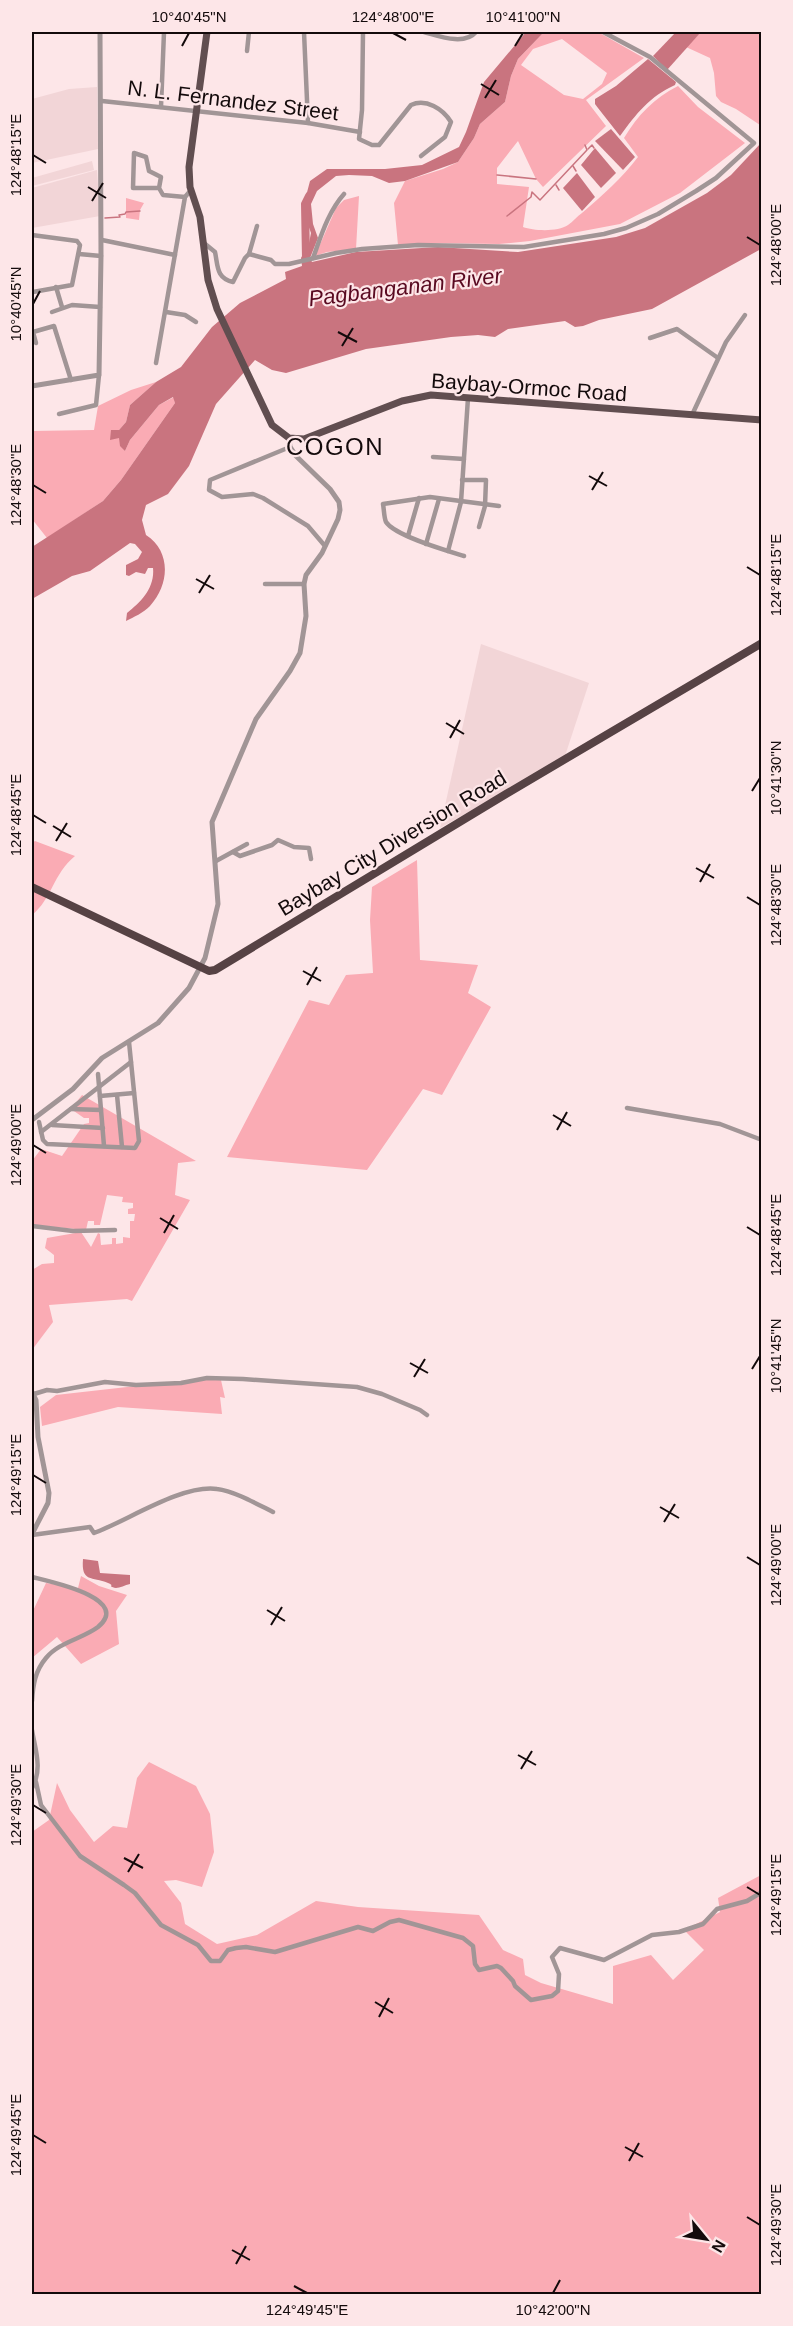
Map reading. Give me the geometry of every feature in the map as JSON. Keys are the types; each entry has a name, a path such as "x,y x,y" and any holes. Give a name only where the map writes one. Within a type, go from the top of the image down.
{"highway":[{"name":"Baybay City Diversion Road","path":"201,967 211,971 218,969 506,794 762,643"},
{"path":"32,887 201,967"}],"main road":[{"path":"207,32 189,167 190,188 200,217 208,280 218,309 272,425 289,438"},
{"name":"Baybay-Ormoc Road","path":"289,438 304,439 417,396 431,395 762,420"}],"street":[{"path":"59,414 96,405 99,375 102,240 100,32"},
{"path":"161,107 164,32"},
{"path":"247,51 249,32"},
{"path":"304,32 308,123"},
{"path":"363,32 359,139 372,145 379,145 411,105 418,103 434,106 450,119 450,126 445,137 421,156"},
{"path":"424,32 461,40 476,32"},
{"path":"249,254 271,260 275,264 298,262 362,249 418,245 524,247 604,234 626,228 686,197 716,178 754,143 650,57 603,32"},
{"name":"N. L. Fernandez Street","path":"102,101 308,123 360,132"},
{"path":"159,188 133,188 134,153 146,157 148,171 161,177 159,188 163,195 185,197"},
{"path":"156,363 185,197 190,188"},
{"path":"312,259 324,226 336,203 344,194"},
{"path":"204,243 215,252 217,270 221,276 233,282 244,258 249,254 256,226"},
{"path":"32,235 78,241 80,245 72,284 33,292"},
{"path":"102,240 175,255"},
{"path":"79,254 101,256"},
{"path":"56,287 62,308"},
{"path":"52,312 72,305 100,307"},
{"path":"166,312 185,315 196,322"},
{"path":"692,415 726,342 745,315"},
{"path":"36,343 33,332 54,326 71,380"},
{"path":"650,338 677,329 718,358"},
{"path":"32,386 99,375"},
{"path":"448,551 461,502 468,398"},
{"path":"32,1120 71,1091 102,1058 158,1023 189,988 207,954 218,906 216,861 211,831 213,820 256,719 300,653 306,616 303,584 306,575 319,560 338,519 339,502 290,447 289,438"},
{"path":"290,447 210,480 209,490 222,497 253,494 263,498 308,526 325,546"},
{"path":"433,457 464,459"},
{"path":"462,480 486,480 485,506 479,527"},
{"path":"464,556 426,544 386,522 383,504 419,498 499,506"},
{"path":"408,536 419,498"},
{"path":"426,544 440,499"},
{"path":"265,584 303,584"},
{"path":"233,852 240,856 272,845 278,840 294,847 309,848 311,860"},
{"path":"216,861 247,844"},
{"path":"39,1122 43,1140 47,1144 135,1148 139,1141 129,1042"},
{"path":"41,1132 131,1062"},
{"path":"98,1074 104,1146"},
{"path":"100,1096 134,1093"},
{"path":"117,1095 122,1147"},
{"path":"627,1108 720,1124 762,1140"},
{"path":"71,1109 101,1110"},
{"path":"50,1125 103,1128"},
{"path":"32,1226 73,1231 115,1230"},
{"path":"32,1535 48,1503 49,1493 33,1393 105,1383 136,1385 181,1383 207,1378 243,1378 357,1387 382,1394 427,1415"},
{"path":"32,1535 90,1527 94,1533 187,1492 205,1488 219,1489 273,1512"},
{"path":"32,1577 78,1590 102,1602 105,1608 105,1616 98,1627 60,1647 46,1658 34,1677 32,1701"},
{"path":"32,1730 37,1755 36,1782 41,1805 80,1856 129,1889 161,1925 198,1946 211,1961 220,1960 228,1950 236,1948 246,1947 275,1952 358,1927 374,1931 399,1920 463,1938 473,1946 479,1970 497,1966 501,1968 515,1986 531,2000 552,1996 558,1991 559,1974 552,1957 560,1948 604,1960 652,1935 679,1932 703,1924 717,1909 747,1901 762,1892"},
{"path":"32,1788 36,1782"}],"shaded area":[{"path":"544,32 598,32 644,58 586,100 606,126 543,187 536,179 518,141 497,168 497,184 529,187 523,227 546,230 564,227 604,193 638,157 624,138 629,130 654,102 678,86 698,107 745,143 680,193 620,224 530,241 499,244 398,245 394,203 405,181 458,162 474,138 480,124 505,102 518,59","holes":["562,39 607,73 602,84 583,99 564,95 521,65 533,49"]},
{"path":"701,32 761,32 762,121 760,125 721,102 716,96 710,58 686,47"},
{"path":"97,87 98,149 32,163 32,99 69,89"},
{"path":"92,161 94,170 32,186 32,178"},
{"path":"97,170 100,216 32,228 32,188"},
{"path":"359,196 356,249 327,252 315,256 336,208 344,200"},
{"path":"126,198 144,203 140,210 139,220 126,218"},
{"path":"156,382 130,405 126,422 119,430 111,430 119,437 125,451 130,440 159,405 174,397 175,403 121,480 103,501 47,538 32,519 32,431 94,430 98,406 131,390"},
{"path":"481,644 589,683 564,759 440,828"},
{"path":"35,841 75,856 62,871 39,909 32,915 32,843"},
{"path":"417,860 420,960 478,965 468,993 491,1007 442,1095 423,1089 367,1170 227,1157 309,1000 329,1005 346,975 373,973 370,920 372,887"},
{"path":"82,1095 196,1161 178,1163 175,1195 190,1200 132,1301 127,1299 49,1305 53,1322 32,1350 32,1270 42,1264 54,1263 54,1255 45,1248 47,1238 81,1232 91,1247 98,1233 101,1245 112,1244 112,1238 116,1238 116,1244 123,1243 123,1237 130,1238 130,1221 134,1221 135,1214 128,1214 128,1209 133,1208 133,1203 122,1202 123,1197 107,1195 100,1225 94,1225 94,1221 88,1221 86,1230 33,1225 32,1161 41,1149 62,1156 84,1124 89,1123 89,1118 84,1118 71,1109"},
{"path":"207,1378 221,1380 225,1398 220,1397 222,1414 118,1407 42,1426 40,1407 56,1395"},
{"path":"81,1576 99,1586 127,1595 116,1611 119,1644 81,1664 57,1637 32,1658 32,1613 46,1583 78,1588"},
{"path":"149,1762 196,1786 210,1814 214,1852 202,1887 176,1880 164,1881 181,1903 185,1924 217,1944 257,1935 316,1901 358,1907 479,1915 503,1950 523,1959 525,1975 541,1983 613,2004 613,1966 651,1955 673,1980 704,1950 684,1930 720,1912 718,1898 761,1875 761,2294 32,2294 32,1832 49,1820 57,1783 70,1810 94,1842 113,1826 127,1828 137,1778"}],"water":[{"name":"Pagbanganan River","path":"526,32 544,32 518,59 505,102 480,124 474,138 458,162 405,181 389,183 372,176 336,176 317,191 311,204 313,224 318,238 310,258 312,262 356,252 438,247 518,252 616,237 645,228 707,193 731,175 761,143 761,249 652,309 599,320 583,326 575,327 565,321 508,329 495,337 478,335 451,337 366,349 286,373 272,370 255,360 216,404 189,466 168,494 146,505 142,520 146,535 160,550 165,568 161,588 150,606 126,621 127,613 146,594 153,575 153,568 148,568 145,574 136,572 129,576 126,575 126,565 138,559 142,552 135,544 130,543 90,571 72,576 32,599 32,547 103,501 121,480 175,403 173,397 159,405 130,440 125,451 120,446 119,438 110,440 111,430 119,430 126,422 130,405 156,382 181,367 212,327 240,303 286,279 285,272 302,266 301,258 309,243 311,233 306,219 305,200 310,181 327,169 385,169 422,165 459,147 484,82"},
{"path":"676,32 701,32 667,70 653,56"},
{"path":"648,59 676,82 675,85 644,106 620,136 595,104 595,99 616,86"},
{"path":"611,129 635,157 623,170 595,141"},
{"path":"595,148 616,173 601,188 581,165"},
{"path":"577,173 595,197 582,211 563,188"},
{"path":"83,1559 98,1561 100,1573 130,1575 130,1584 116,1588 89,1577 84,1572"}],"waterway":[{"path":"507,216 531,197 532,192 540,200 587,150 585,145"},
{"path":"588,149 592,145 594,148"},
{"path":"573,166 576,171"},
{"path":"497,175 536,179"},
{"path":"556,185 559,190"},
{"path":"306,258 305,204 309,196"},
{"path":"105,218 120,217 119,215 126,212 140,211"}],"district":[{"name":"COGON","path":"335,446"}]}
